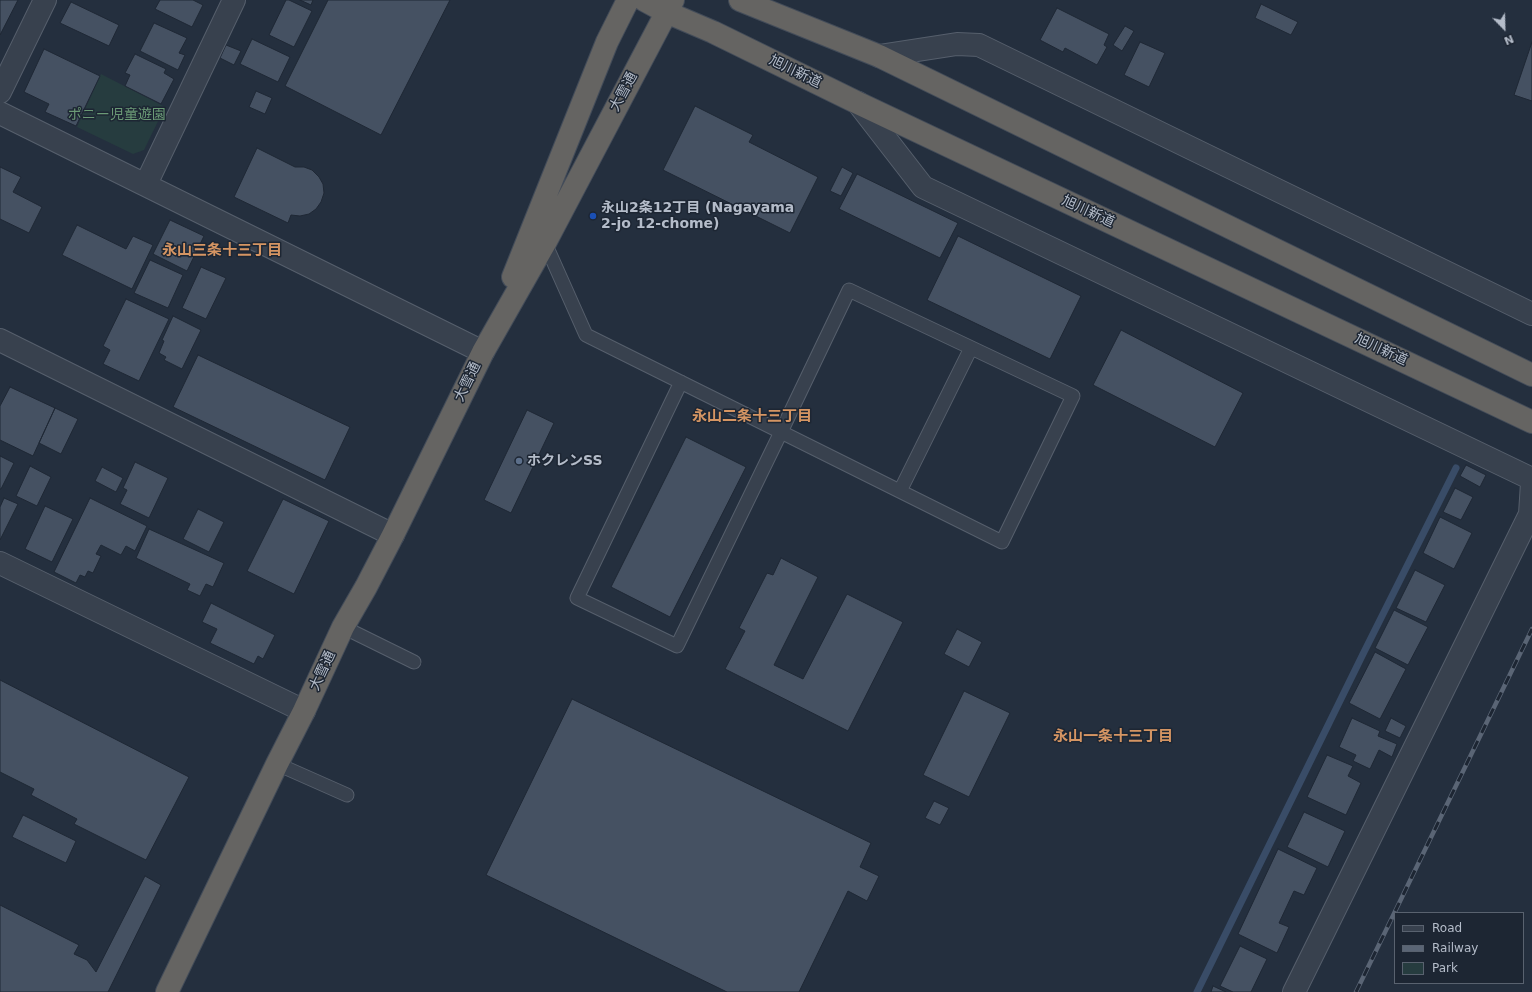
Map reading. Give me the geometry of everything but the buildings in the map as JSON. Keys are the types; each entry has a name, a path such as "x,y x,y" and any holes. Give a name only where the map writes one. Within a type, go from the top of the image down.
{"highway":[{"name":"大雪通","path":"483,352 607,42 628,0"},
{"name":"旭川新道","path":"644,0 670,6 713,32 858,103 1524,419"},
{"path":"740,0 880,56 1532,375"},
{"name":"大雪通","path":"167,992 343,628 393,535 483,352 545,243 670,6"}],"street":[{"path":"0,92 45,0"},
{"path":"146,184 234,0"},
{"path":"880,56 957,44 979,45 1532,314"},
{"path":"858,103 922,187 1532,479"},
{"path":"0,113 483,352"},
{"path":"0,340 393,535"},
{"path":"1294,992 1530,514 1532,483"},
{"path":"0,563 304,711"}],"lane":[{"path":"545,243 586,335 681,382 780,432 1002,542 1072,396 849,290 780,432 677,646 577,598 681,382"},
{"path":"900,491 971,348"},
{"path":"343,628 414,662"},
{"path":"277,764 347,795"}],"green space":[{"name":"ポニー児童遊園","path":"101,74 165,107 144,150 133,154 77,127"}],"waterway":[{"path":"1197,992 1456,468"}],"railway":[{"path":"1395,912 1532,629"},
{"path":"1356,992 1394,914"}],"place":[{"name":"永山2条12丁目 (Nagayama 2-jo 12-chome)","path":"593,216"},
{"name":"ホクレンSS","path":"519,461"}],"district":[{"name":"永山三条十三丁目","path":"222,251"},
{"name":"永山二条十三丁目","path":"752,417"},
{"name":"永山一条十三丁目","path":"1113,737"}]}
